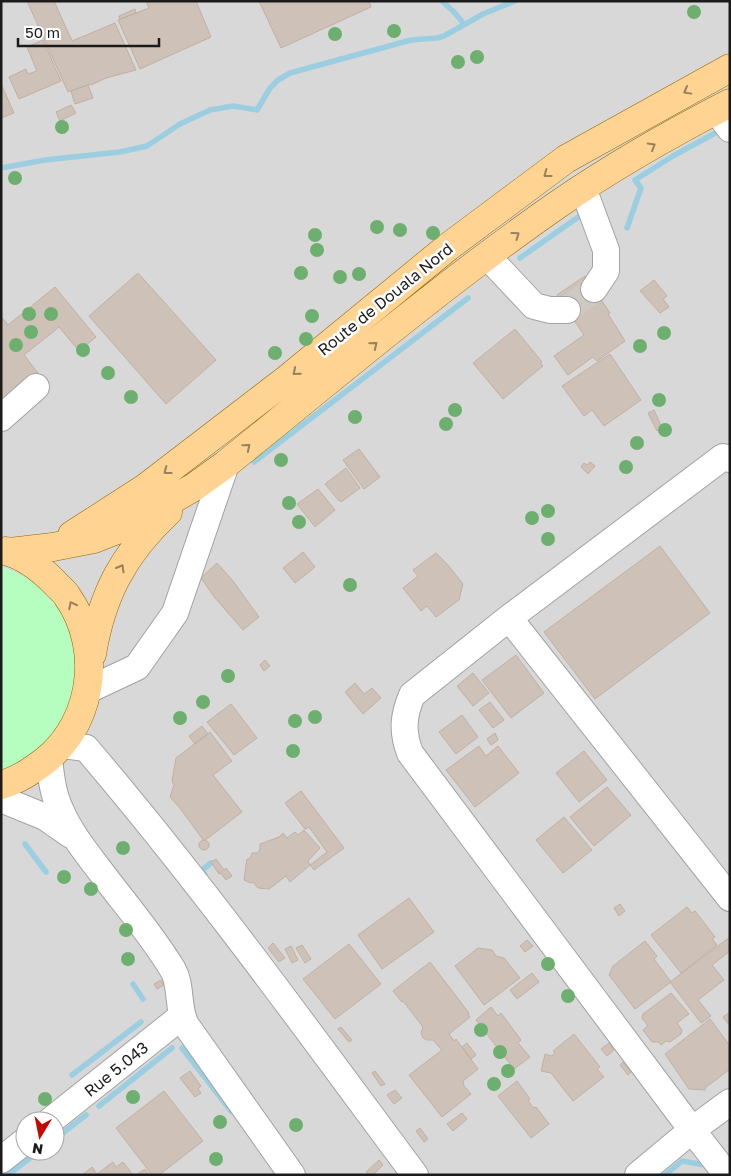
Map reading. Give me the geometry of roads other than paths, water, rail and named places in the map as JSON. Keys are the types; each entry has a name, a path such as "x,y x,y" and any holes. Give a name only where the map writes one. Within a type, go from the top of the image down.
{"main road":[{"name":"Route de Douala Nord","path":"53,547 145,488 286,379 448,247 566,160 730,68"},
{"name":"Route de Douala Nord","path":"194,487 226,464 446,286 583,188 675,132 725,114"},
{"path":"6,551 53,547 94,539 127,526 194,487"},
{"path":"1,784 15,781 56,752 79,719 89,677 96,627 110,588 128,556 154,525 194,487"},
{"path":"6,551 42,570 67,596 84,628 89,677"}],"street":[{"path":"583,188 606,250 606,271 594,289"},
{"path":"487,256 534,306 550,310 567,310"},
{"path":"1,418 36,387"},
{"path":"727,1175 410,753 405,738 404,723 412,695 509,618 723,457 730,459"},
{"path":"89,677 137,667 175,613 226,464"},
{"path":"509,618 730,898"},
{"path":"292,1175 182,1016 174,973 152,938 74,837 60,811 51,779 56,752 86,748 140,811 304,1024 415,1175"},
{"path":"1,799 45,817 74,837"},
{"name":"Rue 5.043","path":"63,1111 182,1016"},
{"path":"638,1175 692,1130 730,1102"},
{"path":"1,1160 15,1149"}],"waterway":[{"path":"442,1 464,24"},
{"path":"1,168 45,160 120,152 147,146 180,124 210,110 233,106 257,110 270,88 278,80 290,73 411,40 444,36 483,14 515,1"},
{"path":"627,228 641,188 635,180 673,156 719,131"},
{"path":"520,258 584,213"},
{"path":"254,462 468,298"},
{"path":"25,844 46,872"},
{"path":"205,875 202,870 211,863"},
{"path":"133,984 143,999"},
{"path":"72,1075 141,1022"},
{"path":"99,1106 172,1048"},
{"path":"182,1048 231,1111"},
{"path":"65,1131 86,1115"},
{"path":"8,1175 26,1161"},
{"path":"665,1175 682,1161 705,1165 707,1168"}],"tunnel":[{"path":"567,310 594,289"}]}
